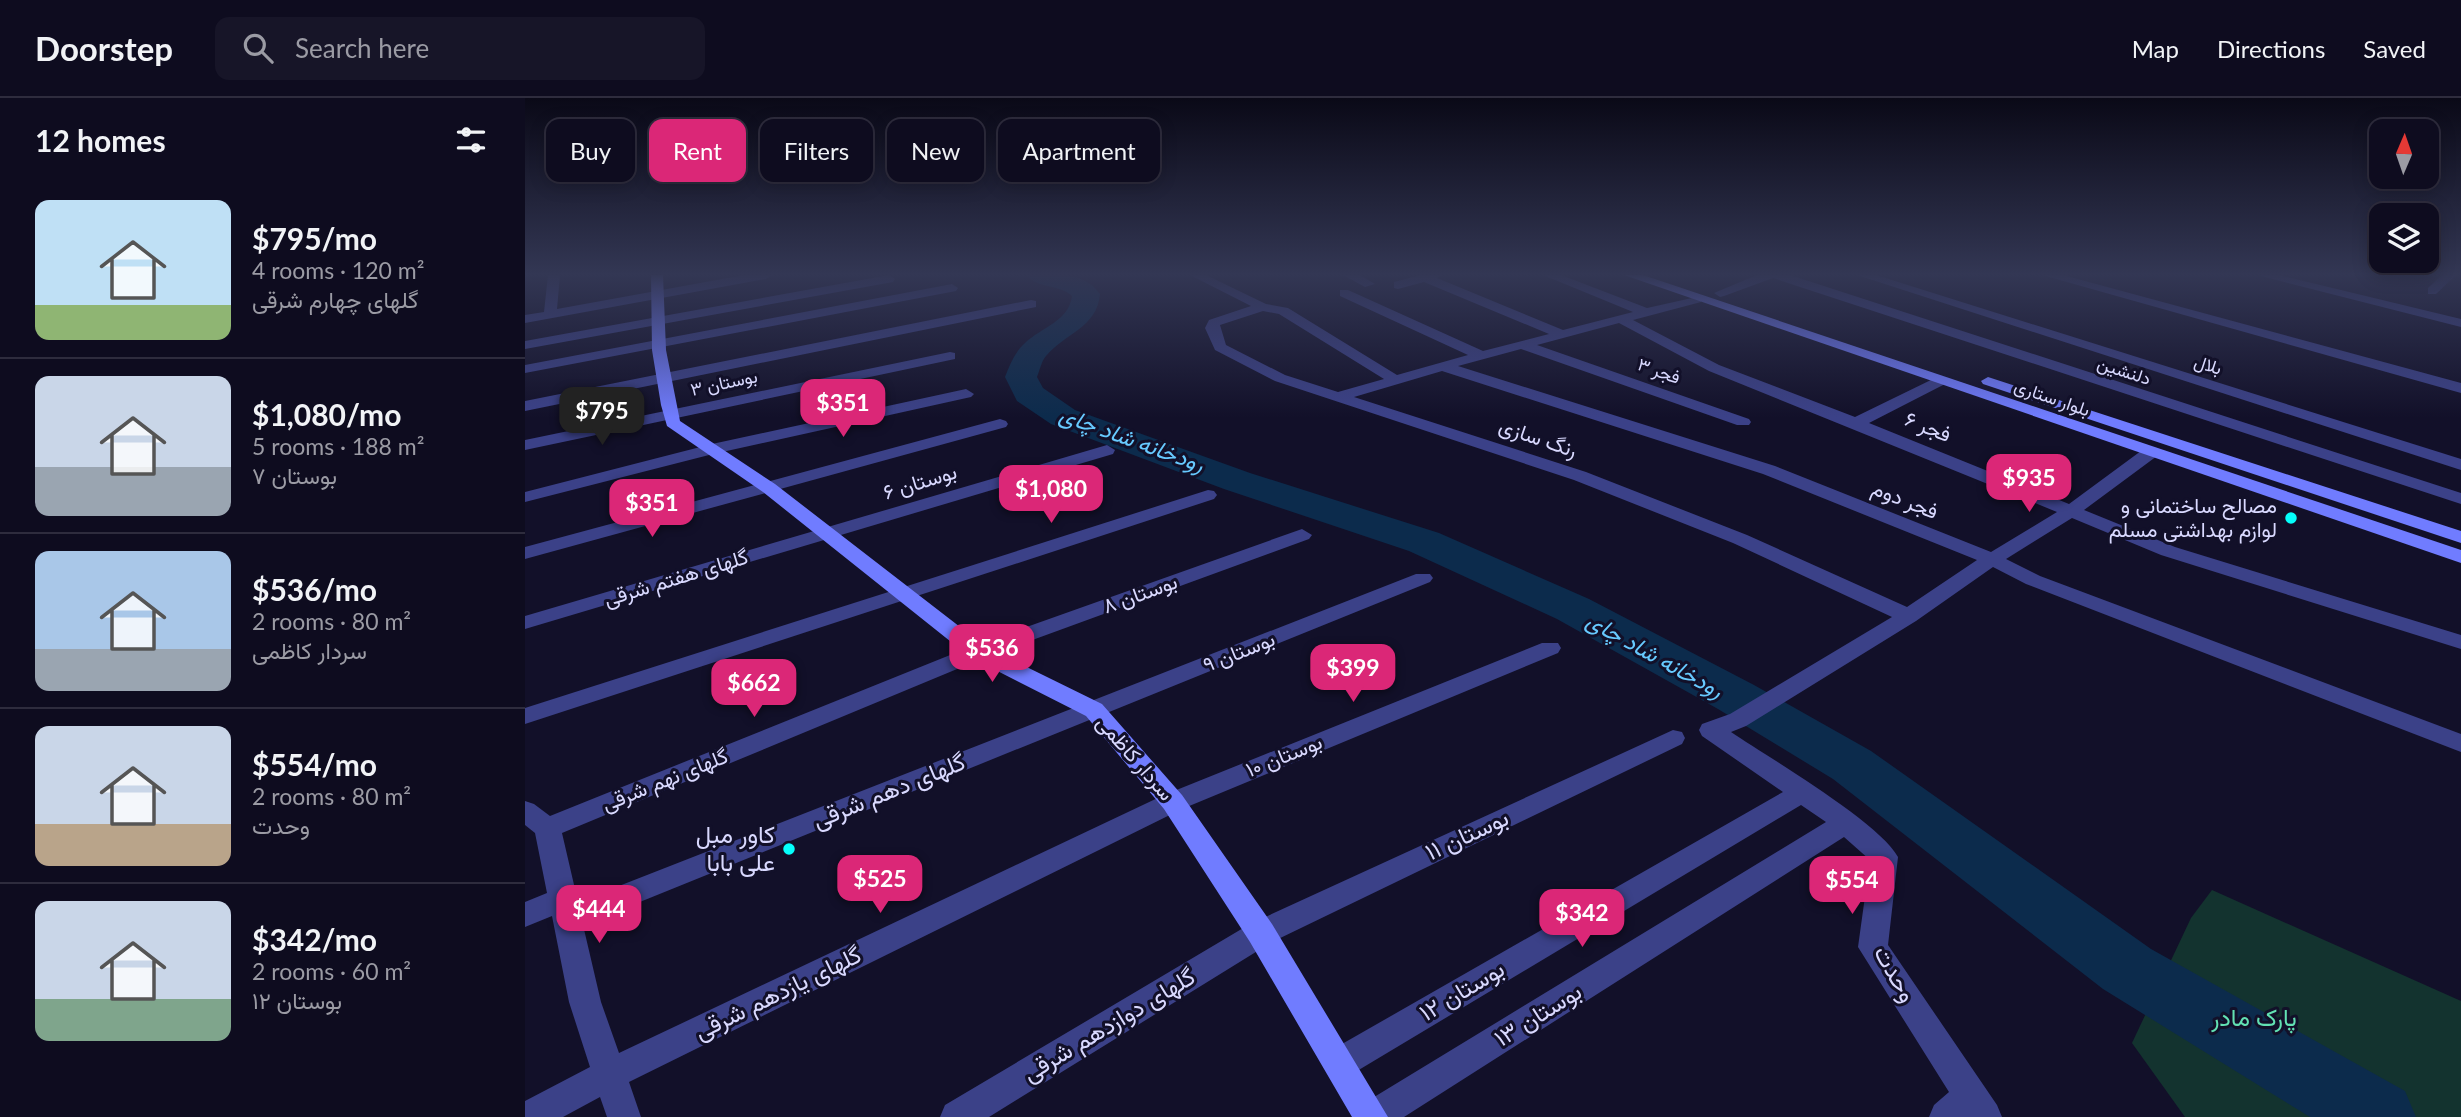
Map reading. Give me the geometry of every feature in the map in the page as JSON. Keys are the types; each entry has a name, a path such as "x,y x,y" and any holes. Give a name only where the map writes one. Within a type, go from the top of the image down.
{"main road":[{"name":"سردار کاظمی","path":"657,323 662,378 673,423 769,488 978,652 1094,710 1173,802 1261,933 1372,1117"},
{"name":"بلوار ستاری","path":"1786,323 1940,381 2461,557"},
{"name":"بلوار ستاری","path":"1797,323 2461,537"}],"street":[{"path":"525,345 648,323"},
{"path":"525,369 774,323"},
{"path":"525,406 938,323"},
{"name":"رنگ سازی","path":"1215,323 1212,328 1220,347 1243,362 1280,378 1460,435 1678,514 1908,616"},
{"path":"1302,323 1396,380"},
{"path":"1409,323 1482,356"},
{"path":"1535,323 1563,335"},
{"path":"1337,397 1442,366 1613,323"},
{"name":"فجر ۶","path":"1628,323 1714,368 2168,551 2461,642"},
{"name":"دلنشین","path":"1911,323 2461,499"},
{"name":"بلال","path":"2012,323 2461,466"},
{"path":"2222,323 2461,388"},
{"name":"فجر ۳","path":"1522,345 1744,422"},
{"name":"بوستان ۳","path":"525,446 950,356"},
{"name":"فجر دوم","path":"1442,366 1769,470 1992,559 2033,580 2461,743"},
{"path":"1856,423 1940,381"},
{"path":"525,497 712,449 966,394"},
{"path":"525,553 1000,424"},
{"name":"بوستان ۶","path":"826,534 1107,450"},
{"path":"1908,616 1992,559 2071,511 2151,452"},
{"path":"525,716 1208,495"},
{"name":"گلهای هفتم شرقی","path":"525,623 826,534"},
{"name":"بوستان ۸","path":"978,652 1302,536"},
{"name":"بوستان ۹","path":"1094,710 1423,578"},
{"name":"وحدت","path":"1908,616 1738,720 1711,730 1846,823 1884,857 1873,947 1968,1110"},
{"name":"بوستان ۱۰","path":"1173,802 1550,648"},
{"name":"گلهای نهم شرقی","path":"536,820 978,652"},
{"name":"گلهای دهم شرقی","path":"525,915 565,909 1094,710"},
{"name":"بوستان ۱۱","path":"1261,933 1673,738"},
{"name":"بوستان ۱۲","path":"1340,1063 1777,805 1802,793"},
{"name":"گلهای یازدهم شرقی","path":"529,1117 610,1074 1173,802"},
{"path":"536,820 565,909 585,1002 624,1117"},
{"name":"بوستان ۱۳","path":"1372,1117 1846,823"},
{"name":"گلهای دوازدهم شرقی","path":"957,1117 1261,933"}],"green space":[{"name":"پارک مادر","path":"2212,890 2461,1001 2461,1117 2185,1117 2132,1043 2191,918"}],"waterway":[{"name":"رودخانه شاد چای","path":"1072,323 1037,348 1029,358 1021,377 1029,394 1063,417 1237,481 1424,542 1573,609 1736,697 1852,765 2127,969 2378,1117"}],"place":[{"name":"مصالح ساختمانی و لوازم بهداشتی مسلم","path":"2291,518"},
{"name":"کاور مبل علی بابا","path":"789,849"}]}
